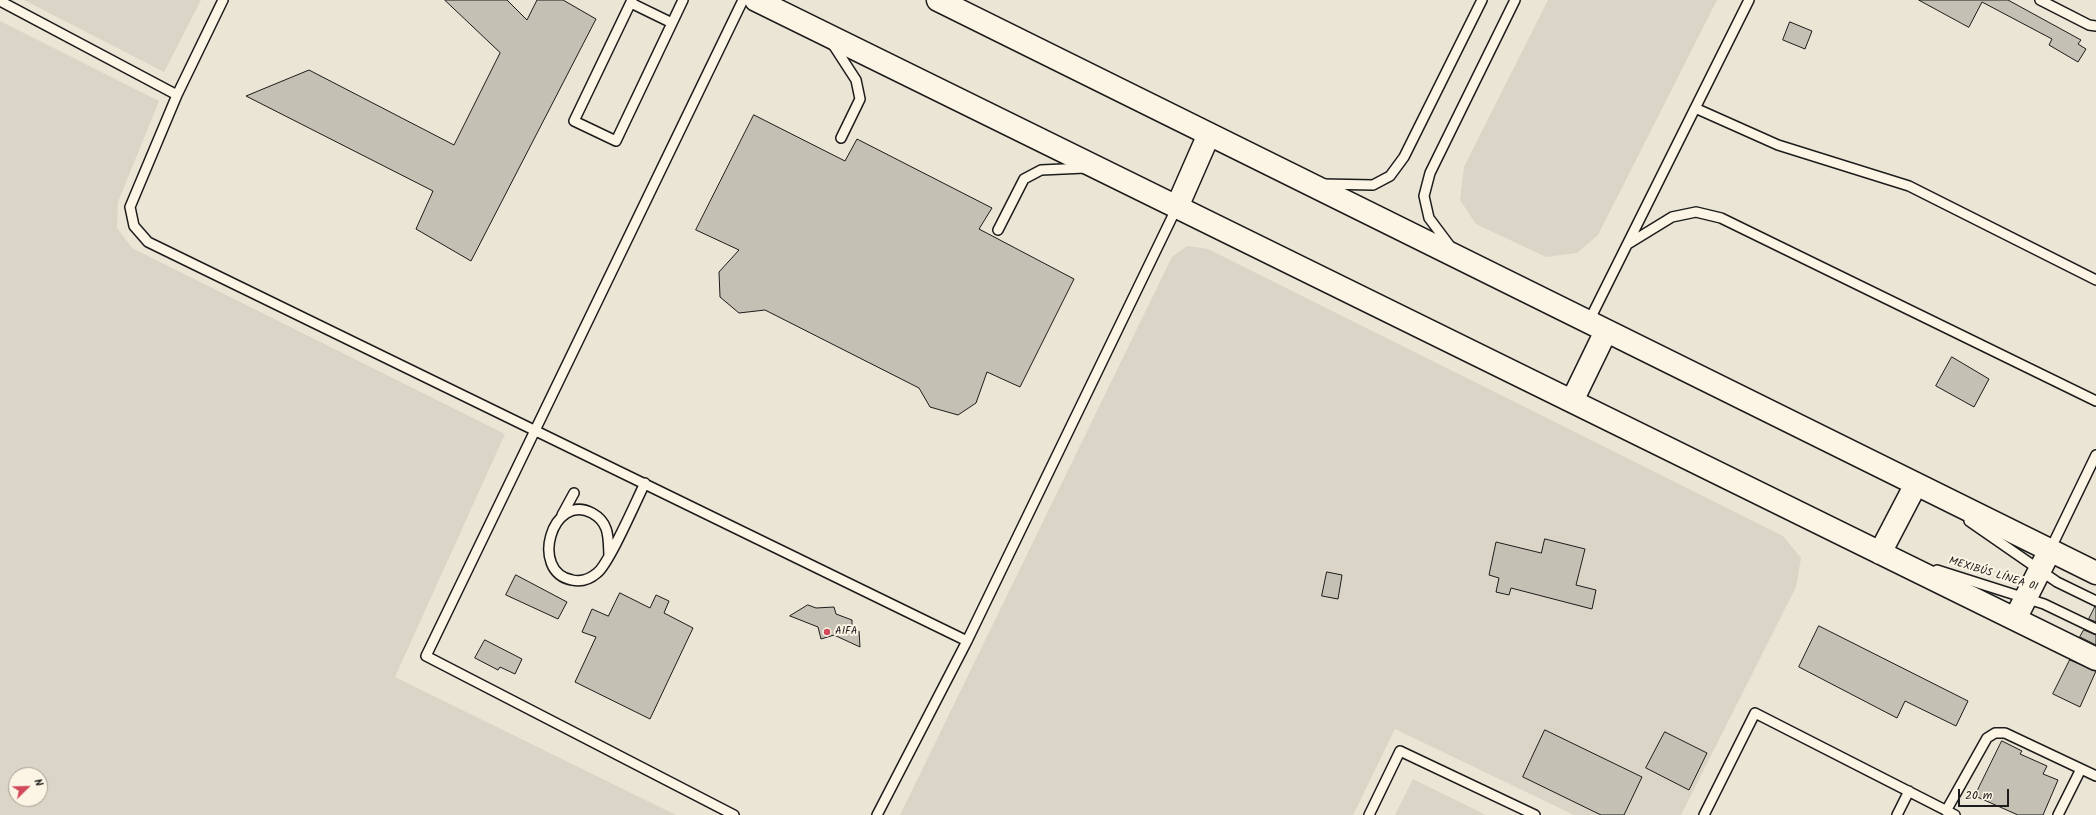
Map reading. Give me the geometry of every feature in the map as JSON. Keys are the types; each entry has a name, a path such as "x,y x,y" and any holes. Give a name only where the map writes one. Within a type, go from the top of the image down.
{"street":[{"path":"756,0 2096,659"},
{"path":"938,0 2096,573"},
{"path":"1177,207 1209,134"},
{"path":"1572,401 1598,326"},
{"path":"1880,553 1916,484"},
{"path":"2015,619 2050,550"}],"lane":[{"path":"0,0 177,95"},
{"path":"223,0 177,95 130,207 134,226 148,242 536,429 967,641"},
{"path":"672,23 631,2 574,121 616,141 683,0"},
{"path":"734,815 426,656 743,0"},
{"path":"1309,183 1373,185 1390,176 1404,157 1482,0"},
{"path":"1458,257 1429,218 1424,196 1430,173 1515,0"},
{"path":"1598,326 1628,244 1749,0"},
{"path":"2040,0 2089,25 2096,26"},
{"path":"827,35 856,80 860,99 841,138"},
{"path":"1695,108 1778,145 1909,186 2096,280"},
{"path":"998,230 1024,179 1041,170 1096,168"},
{"path":"877,815 967,641 1177,207"},
{"path":"1628,244 1672,218 1696,212 1721,218 2096,401"},
{"path":"2050,550 2096,456"},
{"path":"574,493 556,524 549,548 550,562 554,569 568,580 586,580 602,569 645,483"},
{"name":"MEXIBÚS LÍNEA 01","path":"1916,484 2057,582 2096,601"},
{"path":"562,516 570,510 585,510 602,521 608,535 609,555"},
{"name":"MEXIBÚS LÍNEA 01","path":"1880,553 2044,604 2096,629"},
{"path":"1704,815 1755,713 1955,815"},
{"path":"1946,811 1987,738 1995,733 2005,733 2096,776"},
{"path":"1369,815 1400,751 1535,815"},
{"path":"2058,815 2081,769"},
{"path":"1897,815 1908,791"}],"shaded area":[{"path":"0,0 2096,0 2096,815 0,815"},
{"path":"24,0 201,0 164,72"},
{"path":"1548,0 1717,0 1598,235 1577,253 1546,257 1476,224 1460,200 1464,167"},
{"path":"0,21 159,101 118,202 117,228 132,248 505,434 395,677 676,815 0,815"},
{"path":"1187,246 1208,249 1783,536 1801,558 1796,587 1681,815 1574,815 1395,729 1353,815 900,815 1172,257"},
{"path":"1413,779 1486,815 1395,815"}],"building":[{"path":"445,0 507,0 527,20 537,0 563,0 596,19 471,261 416,229 433,191 246,96 309,70 454,145 500,53"},
{"path":"1919,0 2008,0 2081,40 2078,44 2086,49 2078,62 2049,45 2052,39 1982,2 1969,27"},
{"path":"1790,22 1812,31 1805,49 1783,40"},
{"path":"754,115 845,161 857,139 992,208 979,229 1074,279 1020,387 987,372 976,403 958,415 930,407 919,388 765,310 739,313 720,297 719,272 739,250 696,230"},
{"path":"1952,357 1989,379 1974,407 1936,386"},
{"path":"1545,539 1585,549 1576,585 1596,590 1592,609 1511,588 1509,595 1496,592 1499,578 1489,575 1496,542 1541,553"},
{"path":"1327,572 1342,575 1338,599 1322,596"},
{"path":"516,575 567,602 558,619 506,595"},
{"path":"620,593 650,608 656,595 669,601 664,613 693,628 650,719 575,682 596,637 582,632 592,609 608,616"},
{"name":"AIFA","path":"808,605 816,608 834,607 836,614 852,620 852,625 859,631 860,647 834,635 821,639 818,627 790,616"},
{"path":"2096,607 2096,622 2089,619"},
{"path":"1819,626 1968,701 1956,726 1905,701 1897,718 1799,667"},
{"path":"2084,630 2096,635 2096,645 2080,637"},
{"path":"485,640 522,659 515,674 500,667 498,670 475,658"},
{"path":"2070,660 2096,671 2080,707 2053,694"},
{"path":"1545,730 1642,777 1624,815 1601,815 1523,777"},
{"path":"1665,732 1707,753 1689,790 1646,768"},
{"path":"2002,741 2022,751 2020,754 2047,766 2043,774 2058,780 2043,815 2018,815 1975,796"}],"place":[{"name":"AIFA","path":"827,632"}]}
